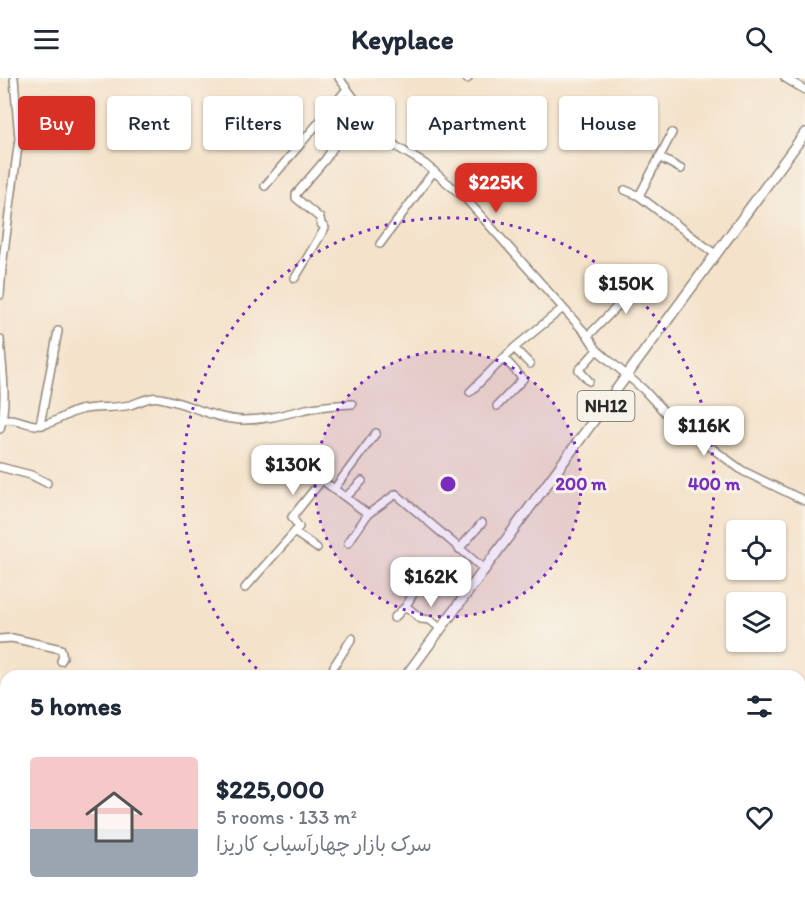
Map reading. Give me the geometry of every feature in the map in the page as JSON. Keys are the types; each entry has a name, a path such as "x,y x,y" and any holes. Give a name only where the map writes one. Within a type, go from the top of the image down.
{"highway":[{"name":"NH12","path":"410,670 805,133"}],"street":[{"path":"339,78 352,96"},
{"path":"785,78 805,90"},
{"path":"0,294 1,267 19,140 15,79"},
{"path":"265,186 347,89"},
{"path":"639,196 672,133"},
{"path":"395,144 434,171 465,198 588,336 597,350 643,388 668,416 742,471 804,499"},
{"path":"296,278 325,228 320,218 296,198 296,194 332,150"},
{"path":"659,157 681,169"},
{"path":"380,244 434,171"},
{"path":"625,190 639,196 716,254"},
{"path":"588,336 646,277"},
{"path":"470,392 514,348 562,308"},
{"path":"40,425 58,331"},
{"path":"0,339 3,379 3,420 0,429"},
{"path":"514,348 530,364"},
{"path":"589,381 579,370 597,350"},
{"path":"497,406 523,379 504,358"},
{"path":"3,420 16,418 24,424 40,425 79,410 130,405 152,398 169,401 207,414 240,420 260,420 321,406 352,404"},
{"path":"334,489 375,433"},
{"path":"0,467 47,483"},
{"path":"245,588 300,526 292,517 322,480 368,514"},
{"path":"346,497 362,481"},
{"path":"348,543 368,514 396,494 485,570"},
{"path":"459,549 482,523"},
{"path":"294,532 317,548"},
{"path":"393,618 413,594"},
{"path":"405,606 422,620 430,621 441,629"},
{"path":"0,639 12,638 61,649 63,657 61,662"},
{"path":"332,670 352,638"}]}
